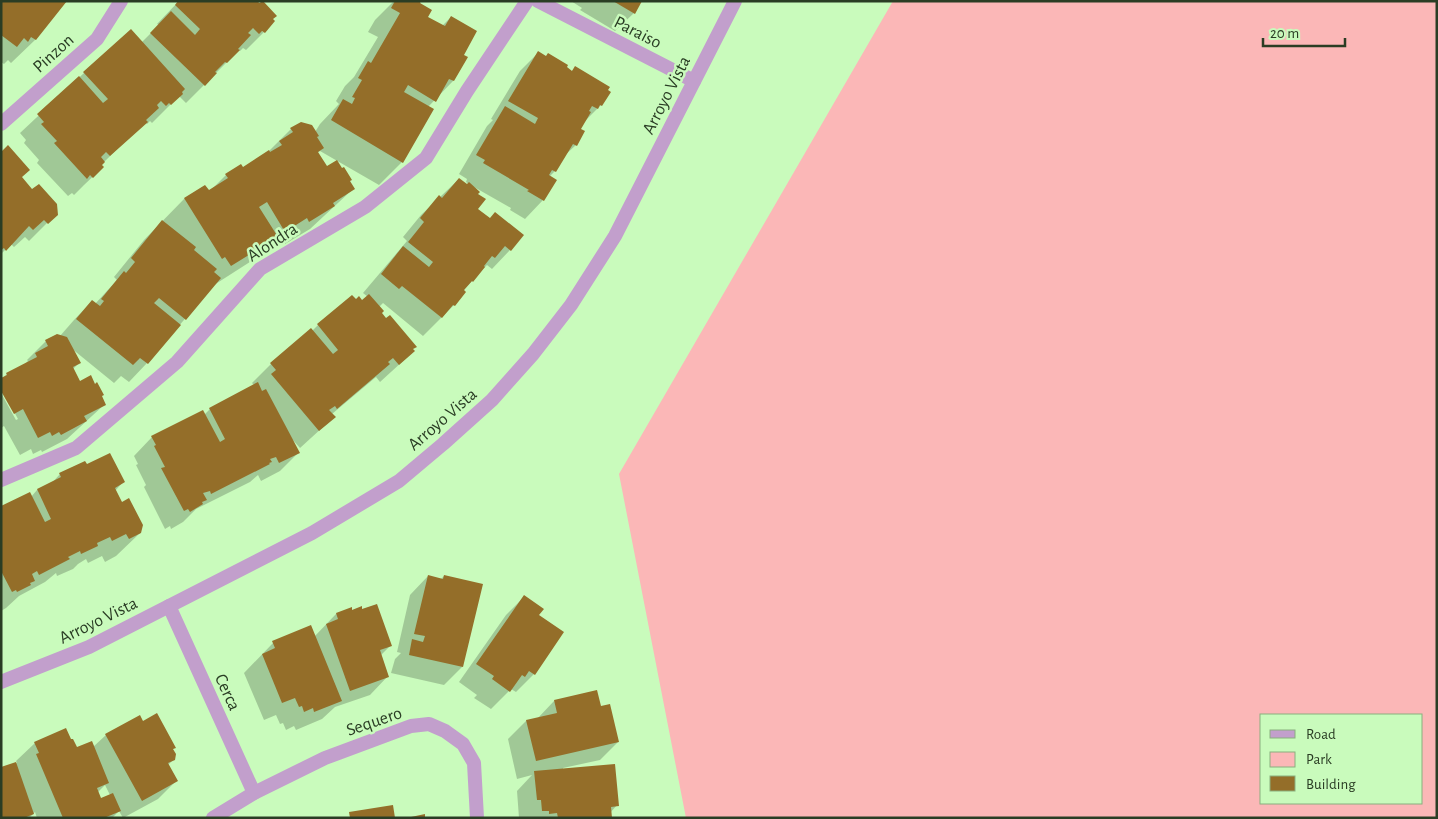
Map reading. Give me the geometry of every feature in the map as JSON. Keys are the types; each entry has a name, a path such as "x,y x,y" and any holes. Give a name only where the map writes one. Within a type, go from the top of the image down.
{"street":[{"name":"Pinzon","path":"1,124 97,39 121,1"},
{"name":"Alondra","path":"1,480 76,448 176,362 260,269 365,207 426,158 467,91 527,1"},
{"name":"Paraiso","path":"538,1 694,81"},
{"name":"Arroyo Vista","path":"1,682 89,647 312,533 399,481 492,400 533,354 570,305 614,236 735,1"},
{"name":"Cerca","path":"169,606 254,793"},
{"name":"Sequero","path":"213,818 254,793 325,758 411,726 429,724 444,731 463,744 474,763 477,818"}],"green space":[{"path":"893,1 1437,1 1437,818 686,818 619,474"}],"building":[{"path":"1,1 67,1 36,40 31,37 28,42 24,38 17,47 1,35"},
{"path":"178,1 258,1 259,3 263,1 277,16 273,19 275,21 265,33 262,31 259,34 253,28 248,33 251,35 238,49 240,50 215,72 217,73 205,86 150,33 171,11 195,35 200,29 175,5"},
{"path":"395,1 421,1 420,3 432,10 428,17 445,26 451,16 477,31 464,55 468,57 454,81 449,79 436,102 408,85 404,92 434,109 403,163 331,120 343,99 352,104 355,98 352,97 362,80 358,78 368,61 371,63 400,13 391,8"},
{"path":"613,1 642,1 635,14"},
{"path":"131,29 185,89 182,92 183,94 171,105 169,103 166,106 161,101 157,105 159,108 146,120 148,122 110,156 106,152 101,157 105,162 102,165 104,167 93,178 90,175 87,179 54,143 57,141 41,124 44,122 37,114 79,76 103,103 108,99 83,72"},
{"path":"538,51 546,56 548,53 568,65 567,67 572,71 575,66 610,87 608,90 611,92 598,109 592,106 589,111 591,112 581,129 585,131 577,146 573,144 556,172 552,170 549,175 557,180 544,201 483,163 485,160 476,155 505,106 535,124 538,118 508,101"},
{"path":"301,122 312,125 319,136 317,137 324,148 318,152 327,166 337,160 342,168 344,167 355,189 333,203 335,206 309,222 307,218 285,232 267,202 259,207 278,237 231,266 225,257 222,259 184,198 205,185 209,190 228,178 225,174 241,164 243,167 269,150 270,152 282,145 279,141 293,132 290,128"},
{"path":"8,145 30,170 22,177 32,189 39,184 57,204 58,215 48,224 44,220 33,230 29,226 6,251 4,248 1,250 1,152"},
{"path":"459,178 467,184 469,182 480,192 478,194 486,199 478,209 490,218 495,212 524,235 511,251 505,246 495,258 492,256 473,282 464,290 466,292 455,306 453,305 442,318 402,286 399,289 381,274 403,246 429,267 433,262 408,242 424,222 420,218 439,195 442,198"},
{"path":"162,220 196,247 194,250 217,269 214,272 221,278 186,320 159,298 154,303 181,325 148,364 140,358 133,365 76,319 92,300 100,306 104,301 101,299 124,271 126,273 135,262 131,258"},
{"path":"369,294 384,311 382,313 386,318 390,315 417,347 399,365 393,358 388,362 390,364 337,409 335,406 329,410 336,417 319,431 271,374 276,370 270,363 311,328 333,354 338,350 317,324 352,295 356,299 359,296 362,300"},
{"path":"57,334 67,337 81,363 73,367 80,381 91,375 95,384 97,382 104,395 102,396 106,405 84,416 87,421 61,435 59,432 52,436 50,432 38,438 23,409 14,414 1,391 1,378 7,375 6,373 37,357 35,353 48,346 45,340"},
{"path":"258,382 262,391 266,389 300,453 279,463 276,457 270,459 272,462 270,464 211,494 210,491 203,493 207,500 202,502 203,504 190,512 188,509 184,511 161,468 165,467 151,436 203,410 220,442 225,439 209,408"},
{"path":"110,453 125,482 115,488 122,502 129,498 143,525 141,533 129,539 126,534 112,541 110,537 97,543 98,546 81,554 80,551 68,557 70,559 39,575 37,571 32,574 35,581 30,583 31,585 17,592 16,590 12,592 1,571 1,506 30,492 45,522 51,519 37,489 61,477 59,473 85,461 87,464"},
{"path":"428,575 443,579 444,575 483,584 463,667 409,655 412,639 423,642 425,636 414,634"},
{"path":"524,595 544,609 539,615 564,632 535,675 529,671 525,677 522,675 510,692 492,679 494,676 476,664"},
{"path":"377,604 392,646 380,650 389,677 350,691 326,624 338,619 336,613 352,607 352,610 362,606 362,609"},
{"path":"311,625 342,701 314,712 313,708 304,712 302,706 299,707 295,698 282,703 262,654 275,648 272,641"},
{"path":"597,690 601,706 610,704 619,742 536,761 526,720 557,713 554,700"},
{"path":"157,713 176,748 173,749 176,754 175,760 168,763 178,781 142,801 105,734 140,715 143,721"},
{"path":"66,728 77,747 92,741 109,783 97,788 101,798 113,793 121,811 104,818 63,818 36,754 39,753 34,742"},
{"path":"16,762 34,814 24,818 1,818 1,767"},
{"path":"615,764 619,806 611,807 612,818 558,818 557,813 549,814 549,811 542,811 541,800 537,800 534,771"},
{"path":"393,805 395,818 350,818 349,812"},
{"path":"425,814 425,818 411,818 411,817"}]}
